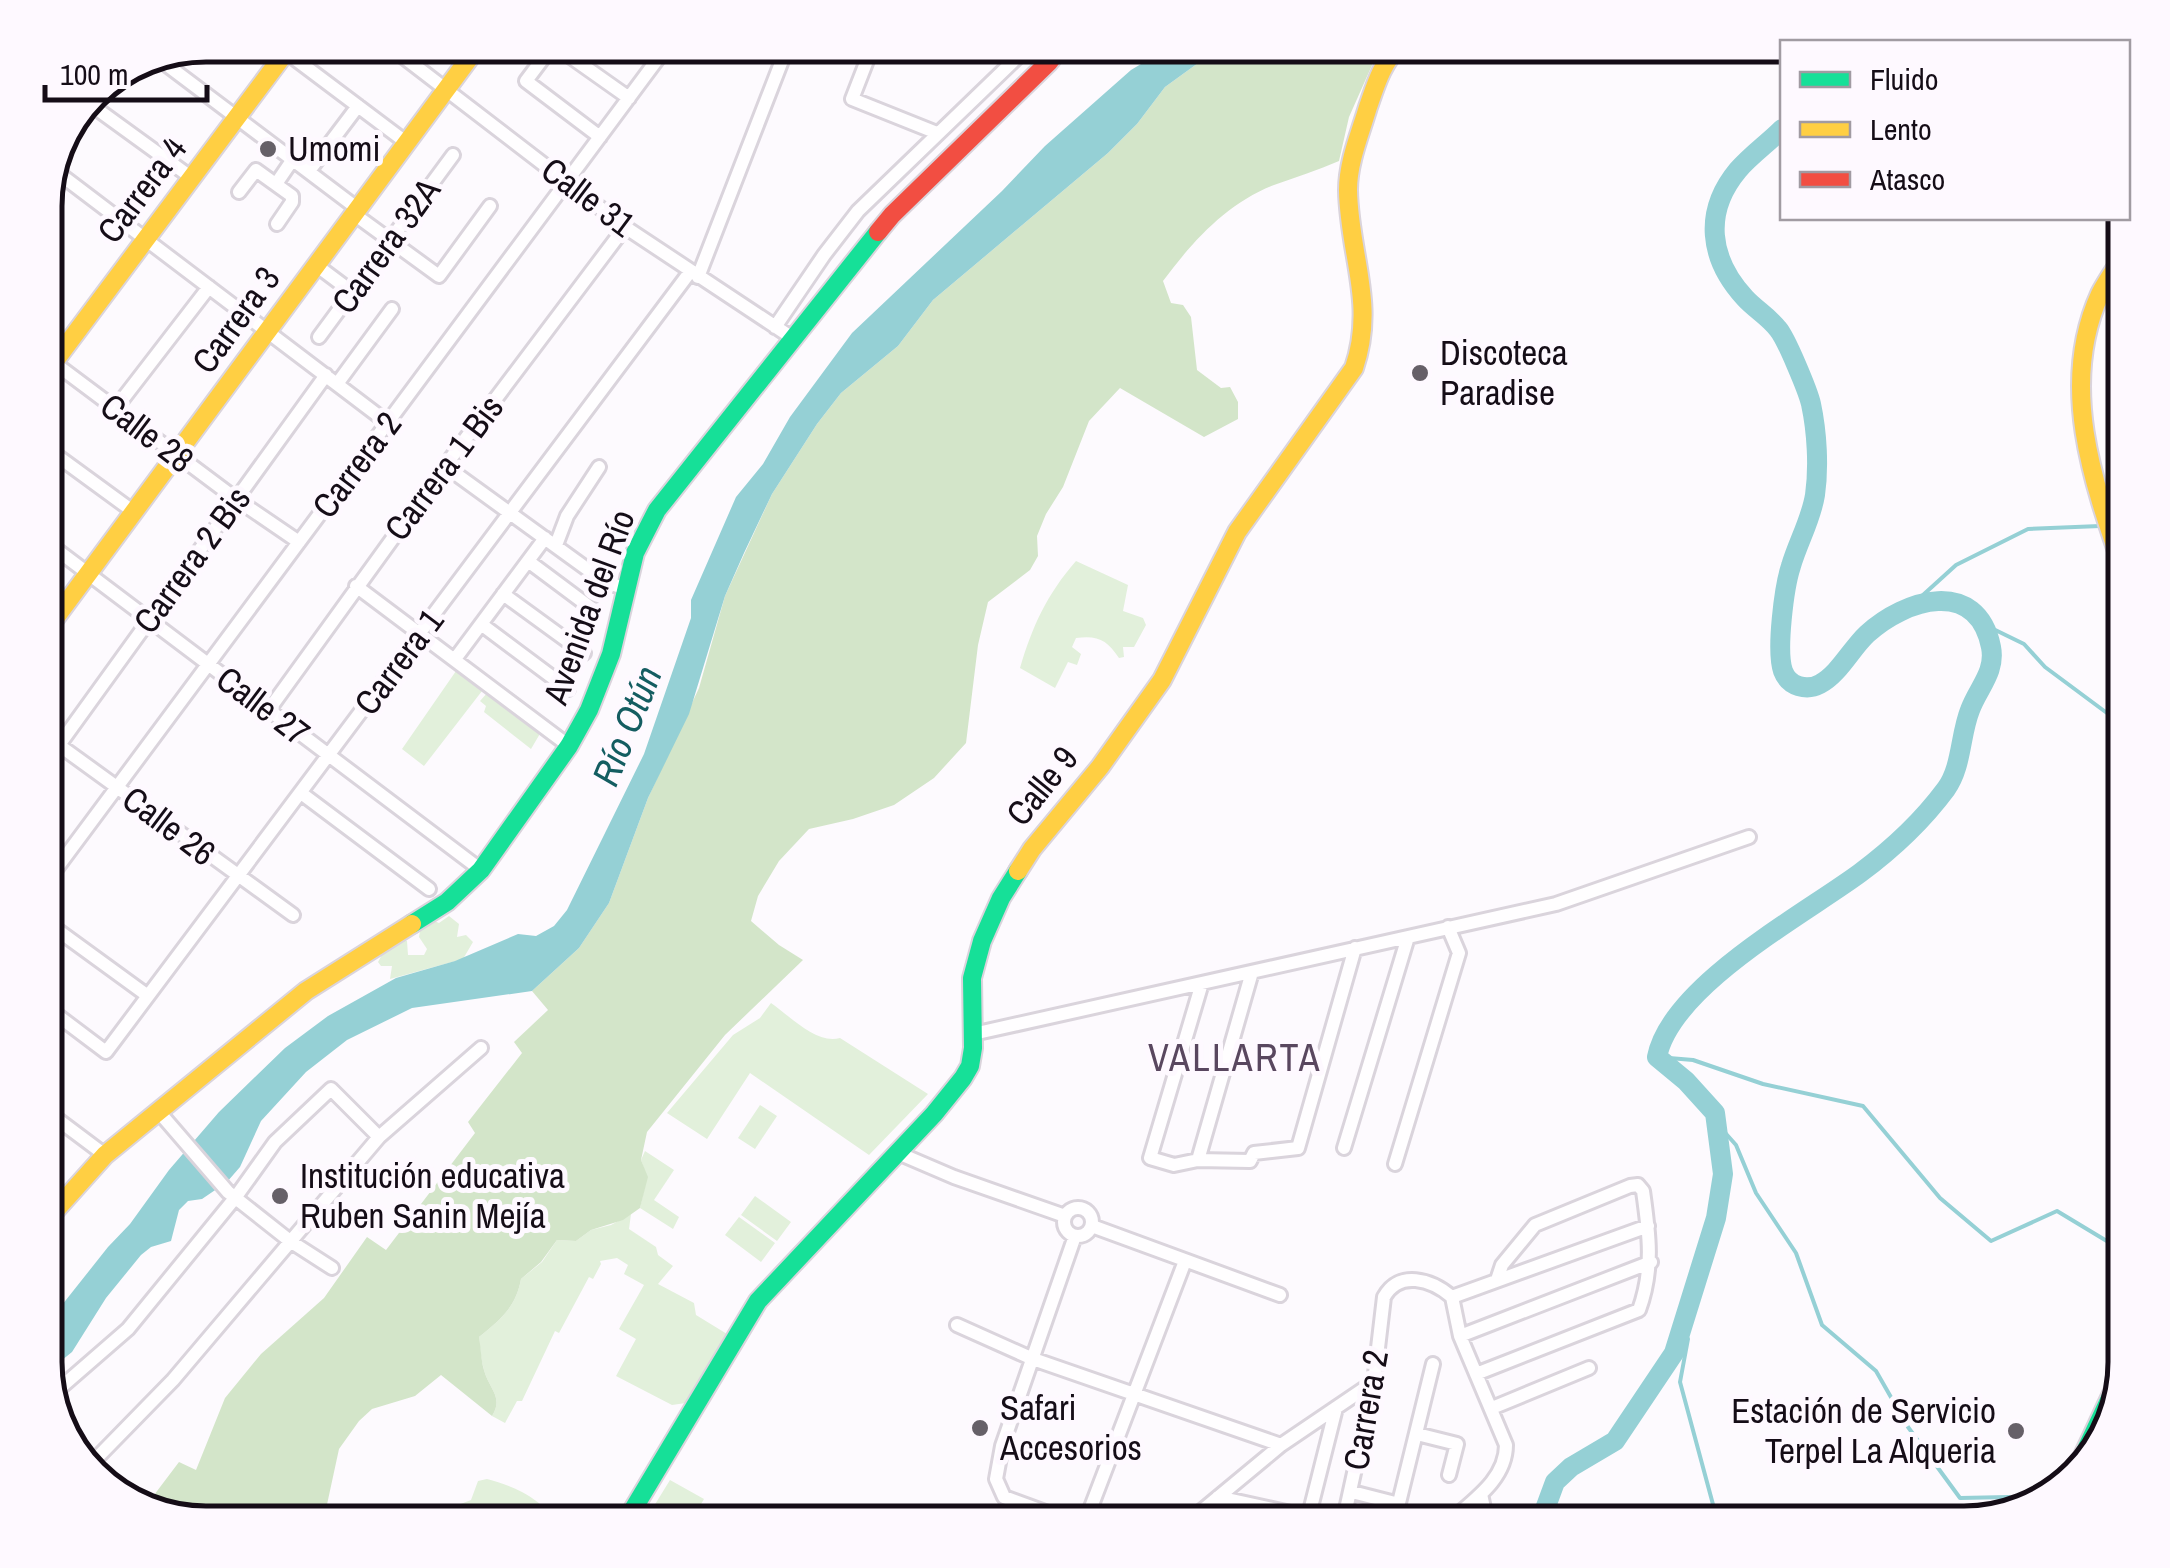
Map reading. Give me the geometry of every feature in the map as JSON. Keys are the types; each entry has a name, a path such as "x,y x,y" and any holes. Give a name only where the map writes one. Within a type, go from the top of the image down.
{"main road":[{"name":"Carrera 4","path":"63,345 278,62"},
{"name":"Carrera 3","path":"63,608 466,62"},
{"name":"Avenida del Río","path":"63,1202 105,1156 306,991 447,902 482,870 569,746 602,680 635,553 657,510 892,214 1049,62"},
{"name":"Calle 9","path":"634,1506 758,1301 963,1078 972,1058 972,978 982,941 1001,898 1032,849 1100,767 1162,680 1237,532 1346,381 1360,354 1366,322 1351,220 1350,177 1380,69 1386,62"},
{"path":"2108,285 2094,310 2080,365 2079,390 2086,449 2108,524"}],"street":[{"path":"306,62 407,142"},
{"name":"Calle 31","path":"410,62 625,227 794,339"},
{"path":"539,62 526,81 600,137"},
{"path":"577,62 629,98"},
{"name":"Carrera 2","path":"63,860 629,98 651,62"},
{"name":"Carrera 1","path":"63,1020 106,1052 694,274 781,62"},
{"path":"866,62 852,99 937,133"},
{"path":"776,327 858,212 1012,62"},
{"path":"170,67 294,159 439,276 490,206"},
{"path":"309,171 358,106"},
{"path":"100,111 192,178"},
{"name":"Carrera 32A","path":"319,338 454,154"},
{"path":"276,184 294,159"},
{"path":"239,192 256,170 276,184 293,199 277,224"},
{"path":"66,179 388,423"},
{"name":"Carrera 1 Bis","path":"268,712 356,586 625,227"},
{"path":"316,265 352,292"},
{"path":"116,409 209,287"},
{"name":"Carrera 2 Bis","path":"63,738 236,499 392,309"},
{"name":"Calle 28","path":"63,374 299,542"},
{"path":"63,460 134,512"},
{"path":"445,466 605,582 627,589"},
{"path":"455,659 528,561 550,542 600,467"},
{"name":"Calle 27","path":"63,555 482,870"},
{"path":"528,561 595,611"},
{"path":"356,586 569,746"},
{"path":"503,594 584,654"},
{"path":"481,624 568,689"},
{"name":"Calle 26","path":"63,747 293,915"},
{"path":"301,793 429,890"},
{"path":"973,1034 1556,904 1749,837"},
{"path":"1395,1164 1459,953 1448,926"},
{"path":"63,934 148,996"},
{"path":"1344,1148 1408,936"},
{"path":"1202,983 1150,1158 1174,1165 1198,1160 1250,1161 1254,1153 1298,1148 1355,948"},
{"path":"1198,1160 1252,972"},
{"path":"98,1456 173,1380 379,1137 481,1048"},
{"path":"64,1384 128,1329 275,1142 331,1089 379,1137"},
{"path":"159,1112 232,1195 332,1268"},
{"path":"63,1124 105,1156"},
{"path":"898,1153 1065,1216"},
{"path":"1476,1374 1639,1310 1651,1262 1643,1191 1638,1185 1630,1186 1535,1225 1502,1265 1497,1280"},
{"path":"1072,1209 1085,1210 1092,1226 1087,1233 1075,1236 1064,1226 1065,1216 1072,1209"},
{"path":"1092,1226 1280,1295"},
{"path":"1467,1506 1501,1470 1506,1458 1504,1432 1460,1336 1452,1296 1648,1226"},
{"path":"1028,1506 1004,1497 998,1488 997,1464 1075,1236"},
{"path":"1091,1506 1185,1261"},
{"path":"1460,1336 1651,1262"},
{"name":"Carrera 2","path":"1348,1506 1374,1382 1384,1297 1391,1285 1403,1279 1432,1283 1452,1296"},
{"path":"957,1324 1033,1359 1281,1445"},
{"path":"1352,1492 1398,1504 1433,1364"},
{"path":"1492,1408 1589,1368"},
{"path":"1208,1506 1281,1445 1374,1382"},
{"path":"1312,1506 1336,1408"},
{"path":"1416,1434 1456,1444 1449,1475"},
{"path":"1481,1494 1484,1506"},
{"path":"1218,1497 1253,1506"}],"green space":[{"path":"1200,62 1373,62 1349,117 1339,161 1241,202 1198,238 1163,281 1171,303 1183,305 1191,317 1197,370 1221,388 1230,387 1238,402 1238,419 1204,437 1120,388 1089,421 1063,487 1037,536 1038,556 1030,570 988,602 978,645 966,743 934,778 894,805 809,829 779,861 758,896 751,921 803,960 725,1035 647,1132 641,1160 648,1177 640,1208 576,1241 557,1240 541,1262 521,1279 506,1312 479,1337 484,1370 497,1403 492,1416 441,1375 415,1396 372,1409 359,1421 339,1449 327,1506 207,1506 154,1495 179,1462 196,1470 225,1398 261,1354 324,1298 367,1237 386,1250 475,1133 468,1122 522,1053 514,1042 548,1010 532,991 579,948 609,903 648,798 699,688 725,596 772,494 817,424 841,393 898,346 933,300 1108,153 1165,87"},
{"path":"1076,561 1128,585 1123,611 1143,618 1146,625 1134,647 1123,647 1124,657 1119,658 1101,640 1076,638 1072,647 1081,654 1077,665 1068,662 1055,688 1020,668 1042,612"},
{"path":"456,671 482,691 424,766 402,749"},
{"path":"488,692 541,732 531,749 484,712 486,706 480,701"},
{"path":"449,916 459,924 457,937 466,935 473,942 463,959 390,979 392,966 381,966 378,962 385,949 403,939 407,941 408,955 424,955 427,949 419,937 421,926 432,920 439,923"},
{"path":"771,1003 813,1033 840,1038 928,1094 869,1155 750,1073 707,1139 667,1113 733,1035 760,1018"},
{"path":"760,1105 777,1116 755,1149 738,1138"},
{"path":"645,1151 674,1170 654,1200 679,1217 673,1229 640,1208 647,1177 641,1160"},
{"path":"755,1196 791,1222 777,1241 741,1215"},
{"path":"631,1214 629,1229 656,1247 658,1255 673,1266 658,1284 694,1303 696,1315 727,1334 686,1403 672,1405 616,1376 636,1339 619,1329 644,1285 624,1274 628,1265 617,1258 600,1261 593,1279 589,1277 559,1333 555,1331 522,1401 517,1401 505,1423 492,1416 497,1403 484,1370 479,1337 506,1312 521,1279 542,1262 557,1240 576,1241 591,1230"},
{"path":"739,1217 775,1243 761,1262 725,1235"},
{"path":"487,1479 516,1489 542,1506 459,1506 471,1500 478,1481"},
{"path":"670,1480 704,1499 700,1506 654,1506"}],"water":[{"name":"Río Otún","path":"1144,62 1200,62 1165,87 1108,153 933,300 898,346 841,393 772,494 725,596 689,714 648,798 609,903 579,948 532,991 412,1008 347,1040 306,1072 261,1121 240,1167 227,1182 202,1199 188,1201 179,1210 171,1241 151,1247 141,1255 63,1359 63,1304 219,1112 285,1048 328,1016 396,978 455,961 518,934 536,936 554,926 567,910 644,754 691,618 691,600 736,497 852,333 1045,146"}],"waterway":[{"path":"1546,1506 1555,1482 1571,1467 1615,1441 1674,1353 1716,1218 1723,1174 1715,1113 1657,1057 1667,1030 1712,979 1872,864 1927,812 1951,780 1970,710 1991,664 1991,647 1983,625 1971,611 1956,603 1938,601 1900,611 1883,622 1820,684 1799,686 1789,681 1783,671 1781,635 1786,588 1815,495 1813,415 1806,388 1782,334 1733,283 1715,235 1719,202 1727,186 1743,165 1780,131"},
{"path":"1912,605 1956,565 2028,529 2100,526"},
{"path":"1983,624 2024,644 2045,667 2108,714"},
{"path":"1657,1057 1693,1060 1763,1084 1863,1106 1940,1198 1991,1241 2057,1211 2108,1242"},
{"path":"1720,1127 1736,1145 1756,1193 1796,1253 1822,1325 1876,1371 1908,1427 1960,1498 2011,1498"},
{"path":"1683,1328 1688,1339 1680,1382 1713,1506"}],"traffic: fast":[{"path":"412,924 447,902 481,870 569,746 589,710 611,654 635,553 657,510 878,232"},
{"path":"635,1506 758,1301 934,1114 963,1078 973,1048 972,978 982,941 1018,871"}],"traffic: slow":[{"path":"63,350 278,62"},
{"path":"63,608 466,62"},
{"path":"1018,871 1162,680 1237,532 1354,368 1360,344 1362,300 1349,214 1350,169 1377,82 1387,62"},
{"path":"2108,281 2088,329 2081,400 2092,471 2108,524"},
{"path":"63,1202 105,1155 306,991 412,924"}],"traffic: jam":[{"path":"878,232 1049,62"}],"place":[{"name":"Umomi","path":"268,149"},
{"name":"Discoteca Paradise","path":"1420,373"},
{"name":"Institución educativa Ruben Sanin Mejía","path":"280,1196"},
{"name":"Safari Accesorios","path":"980,1428"},
{"name":"Estación de Servicio Terpel La Alqueria","path":"2016,1431"}],"district":[{"name":"VALLARTA","path":"1235,1058"}]}
